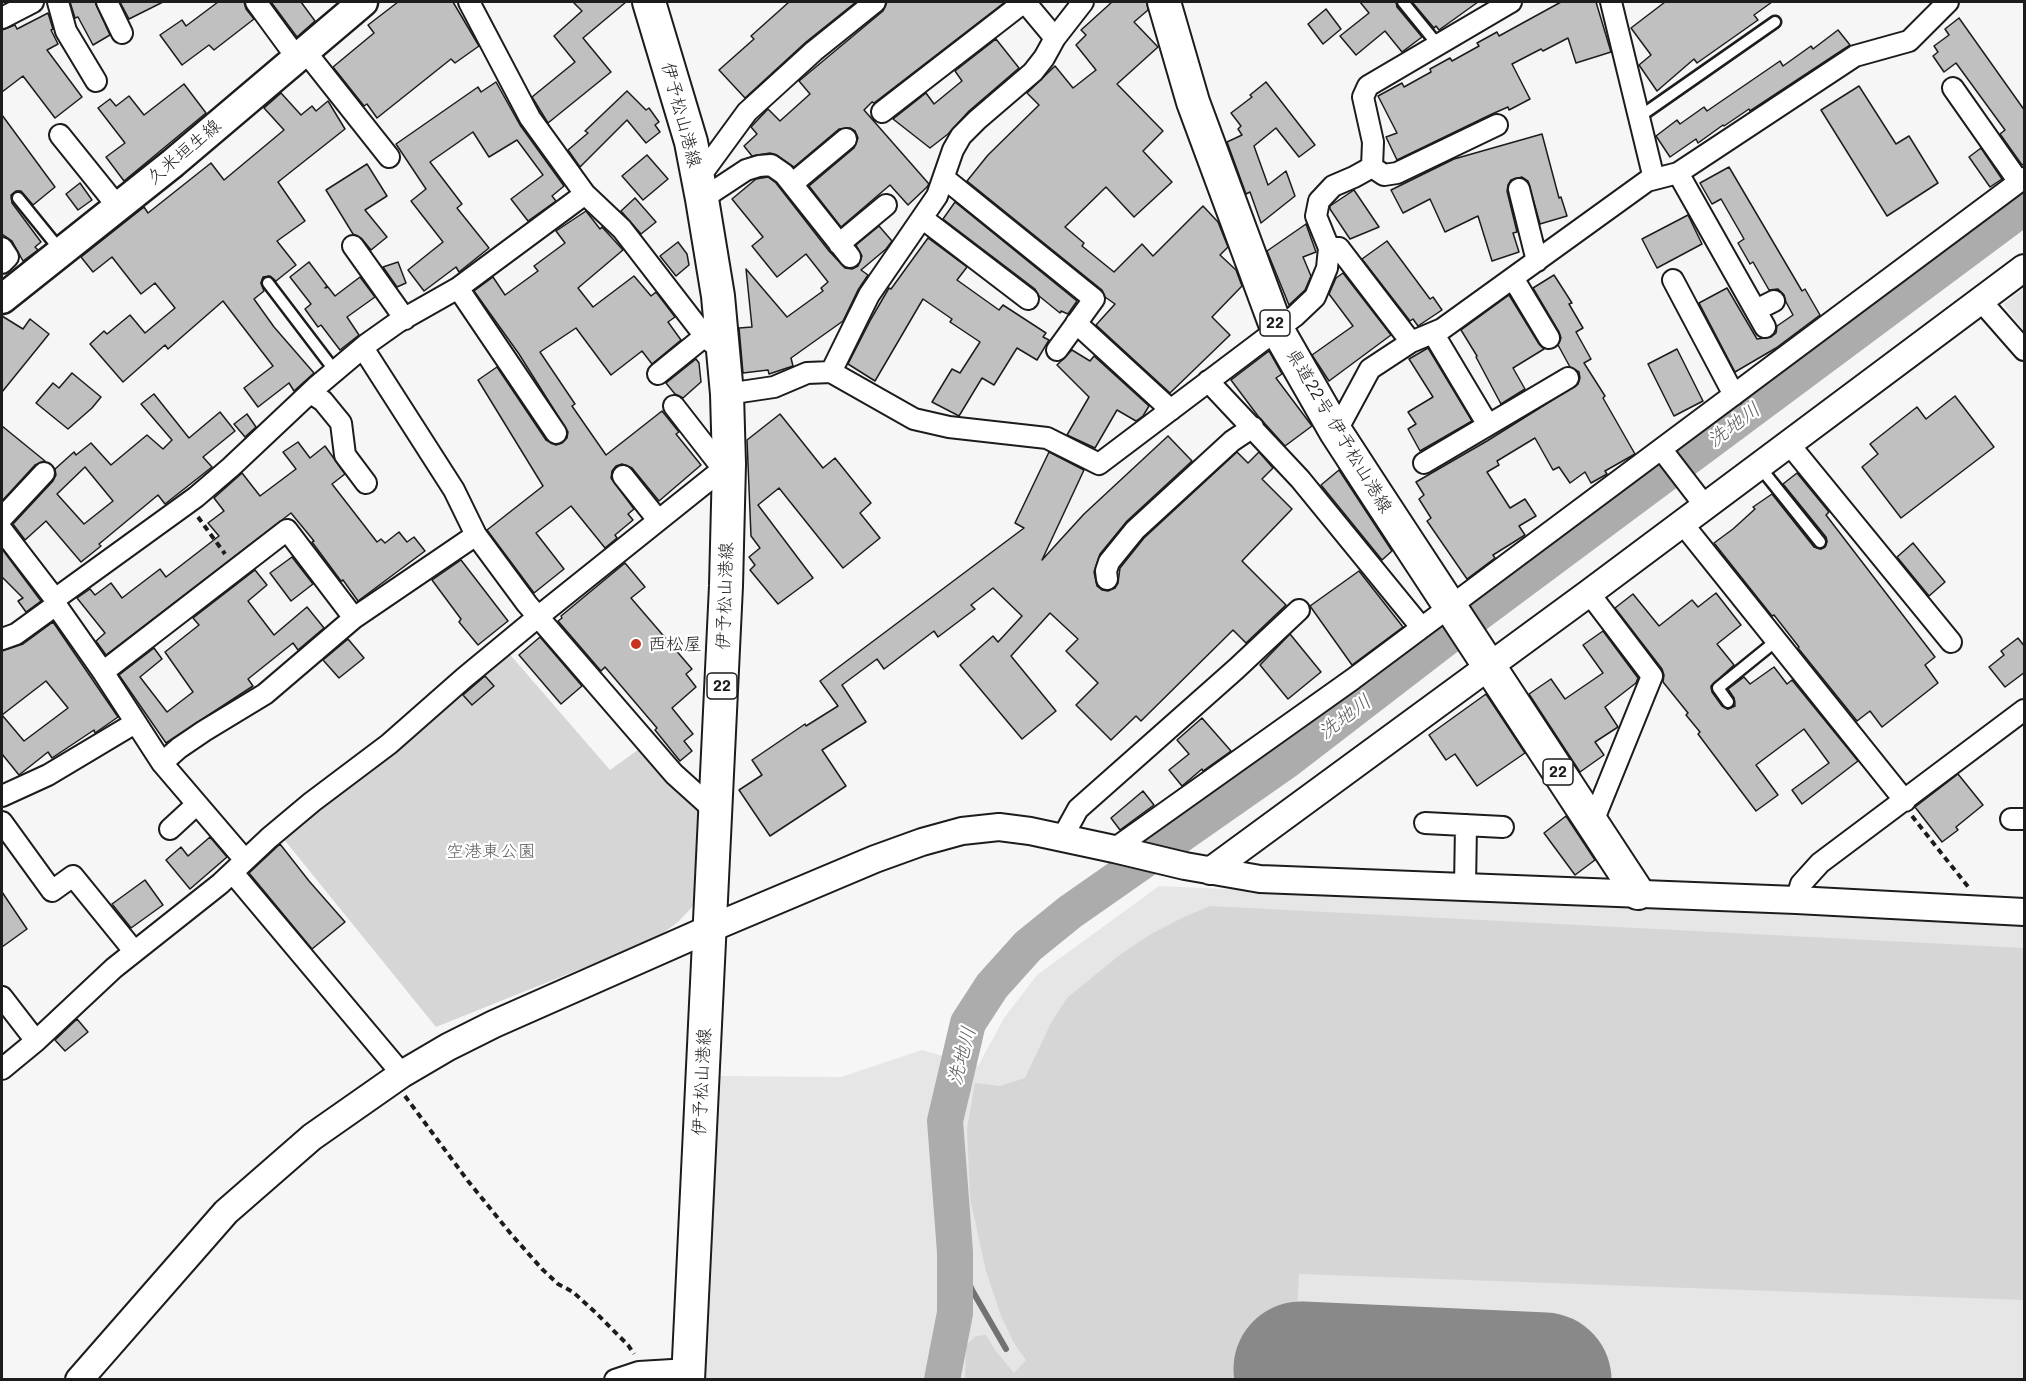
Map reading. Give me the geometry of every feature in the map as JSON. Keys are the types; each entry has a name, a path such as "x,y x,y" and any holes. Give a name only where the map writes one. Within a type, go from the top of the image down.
{"main road":[{"name":"久米垣生線","path":"4,290 61,252 118,207 363,2"},
{"name":"伊予松山港線","path":"649,2 680,102 709,234 714,340 727,394 726,586 688,1374"},
{"name":"県道22号 伊予松山港線","path":"1164,2 1193,102 1277,328 1336,432 1451,610"},
{"name":"22","path":"1451,610 1638,893"}],"street":[{"path":"2,18 33,2"},
{"path":"58,2 66,31 96,81"},
{"path":"107,2 122,33"},
{"path":"256,2 389,156"},
{"path":"470,2 530,118 585,194 622,229 714,340 658,374"},
{"path":"700,189 747,112 814,51 875,2"},
{"path":"882,112 1024,2 1055,38"},
{"path":"831,372 869,295 937,196 953,150 961,136 1033,72 1055,38 1083,2"},
{"path":"1372,167 1373,142 1363,97 1368,86 1508,2"},
{"path":"1336,432 1370,369 1411,342 1442,329 1647,181 1678,173 1855,56 1909,41 1948,2"},
{"path":"1615,4 1654,179"},
{"path":"1122,851 1421,627 1451,610 1664,452 1734,395 2022,180 1953,88"},
{"path":"1372,167 1384,174 1397,173 1497,125"},
{"path":"60,135 118,207"},
{"path":"792,184 846,139"},
{"path":"700,189 759,166 771,165 784,174 844,250 886,205"},
{"path":"727,394 774,387 807,373 831,372 914,419 949,427 1047,438 1099,464 1295,316 1315,297 1327,268 1329,249 1316,216 1319,201 1333,186 1372,167"},
{"path":"1678,173 1760,319 1774,301"},
{"path":"944,178 1094,299 1057,350"},
{"path":"1519,189 1537,261"},
{"path":"2,639 16,633 188,503 363,348 405,319 458,288 585,194"},
{"path":"922,218 1028,299"},
{"path":"353,246 405,319"},
{"path":"2,248 8,257 2,263"},
{"path":"1329,249 1339,248 1411,342"},
{"path":"1210,871 1483,658 1589,592 1682,523 1699,499 1759,466 2025,268"},
{"path":"1513,278 1549,338"},
{"path":"1673,280 1734,395"},
{"path":"458,288 552,421"},
{"path":"1981,301 2025,350"},
{"path":"1076,323 1171,410"},
{"path":"1433,333 1488,425"},
{"path":"363,348 442,472 476,535 527,604 674,774 715,811"},
{"path":"1208,381 1253,427 1348,537 1421,627"},
{"path":"1437,462 1488,425 1561,388"},
{"path":"310,393 323,401 341,423 345,455 366,483"},
{"path":"2,1069 134,951 239,866 312,802 389,744 539,616 726,467 674,406"},
{"path":"1107,579 1106,571 1109,562 1135,530 1232,441 1253,427"},
{"path":"1789,444 1951,642"},
{"path":"1664,452 1699,499"},
{"path":"2,518 44,473"},
{"path":"623,476 658,520"},
{"path":"1682,523 1903,802"},
{"path":"2,530 56,602 162,763 196,805 397,1077"},
{"path":"103,672 286,530 354,618"},
{"path":"162,763 204,731 265,694 354,618 476,535"},
{"path":"1589,592 1652,676 1592,824"},
{"path":"1062,838 1078,809 1299,610"},
{"path":"1796,900 1801,884 1820,863 2025,710"},
{"path":"2,796 48,775 135,723"},
{"path":"170,829 196,805"},
{"path":"2,822 52,891 73,876 134,951"},
{"path":"1425,823 1503,826"},
{"path":"1465,887 1466,825"},
{"path":"80,1380 226,1212 312,1137 397,1077 448,1047 494,1024 709,929 875,860 922,842 962,831 999,827 1062,838 1210,871 1260,879 1638,893 2025,912"},
{"path":"2,997 36,1041"},
{"path":"615,1380 639,1372 688,1374"}],"lane":[{"path":"1403,2 1438,45"},
{"path":"1639,117 1776,22"},
{"path":"18,198 61,252"},
{"path":"268,283 335,371"},
{"path":"1759,466 1820,542"},
{"path":"1728,702 1718,688 1776,641"}],"path":[{"path":"188,503 236,569"},
{"path":"1903,802 1986,910"},
{"path":"397,1077 468,1181 511,1234 558,1284 573,1292 628,1345 637,1360 639,1372"}],"shaded area":[{"path":"2024,288 2024,331 2003,304"},
{"path":"1159,886 2024,926 2024,1379 705,1380 715,1076 841,1077 922,1050 978,1066 1004,1018 1037,975"}],"green space":[{"name":"空港東公園","path":"506,650 610,770 642,747 706,811 696,903 678,922 655,939 436,1027 282,837"},
{"path":"1210,906 2024,948 2024,1300 1299,1274 1293,1379 965,1379 966,1345 976,1336 986,1335 1014,1373 1026,1360 1014,1343 1001,1316 986,1271 970,1198 967,1129 975,1083 1000,1086 1025,1078 1051,1023 1067,998 1121,954 1151,934"}],"building":[{"path":"70,2 95,2 110,35 93,45 78,17 75,18"},
{"path":"120,2 163,2 129,19"},
{"path":"218,2 244,2 246,9 254,19 214,50 209,45 182,65 160,35 182,20 186,26"},
{"path":"271,2 301,2 315,21 297,37"},
{"path":"398,2 453,2 479,46 455,63 451,59 377,118 367,104 364,106 333,67 374,33 368,25"},
{"path":"573,2 626,2 583,38 611,72 548,123 532,97 575,62 554,36 582,11"},
{"path":"789,2 856,2 806,42 745,98 719,70 754,39 751,36"},
{"path":"887,2 1005,2 864,110 929,184 908,205 890,185 841,227 809,186 854,148 858,138 855,131 850,128 839,129 794,167 770,153 752,156 744,146 757,134 751,127 768,109 780,121 810,94 799,81 883,11"},
{"path":"1112,2 1147,2 1148,10 1134,22 1158,47 1117,84 1163,131 1143,151 1172,182 1134,217 1106,187 1065,227 1084,243 1082,246 1114,272 1142,244 1153,256 1203,206 1218,222 1228,247 1220,255 1236,270 1242,286 1212,317 1230,335 1170,393 1096,325 1115,304 1105,297 1102,290 967,181 988,155 1039,105 1027,93 1055,66 1073,88 1096,70 1076,45 1086,35 1081,30"},
{"path":"1360,2 1396,2 1397,7 1422,37 1402,52 1385,31 1356,55 1340,36 1369,13"},
{"path":"1412,2 1478,2 1439,30 1436,26 1434,28"},
{"path":"1561,2 1596,2 1611,52 1576,63 1568,38 1543,51 1541,49 1512,64 1530,99 1509,110 1508,107 1492,114 1397,160 1386,137 1397,133 1378,96 1402,83 1404,87 1450,58 1452,61 1479,46 1477,43 1497,32 1499,36"},
{"path":"1665,2 1772,2 1754,15 1758,20 1697,63 1694,59 1657,91 1639,65 1651,55 1631,28"},
{"path":"1326,9 1341,29 1323,44 1308,24"},
{"path":"48,13 53,29 51,30 58,44 47,50 82,97 55,118 23,76 2,92 2,30 15,25 17,29"},
{"path":"1959,18 2025,111 2025,163 2022,165 2000,134 2005,130 1956,63 1944,72 1933,56 1938,52 1934,46 1949,35 1945,29"},
{"path":"1838,30 1850,45 1698,143 1696,139 1670,157 1656,136 1677,120 1680,124 1704,107 1707,111 1780,61 1783,66 1811,46 1813,49"},
{"path":"996,39 1019,68 930,148 893,119 926,93 934,104 962,81 955,71"},
{"path":"496,82 520,125 564,186 552,196 556,201 528,221 511,199 543,175 517,140 489,157 473,132 430,162 462,204 457,208 489,248 459,272 456,267 424,291 408,270 443,242 411,201 426,189 396,144 478,87 481,92"},
{"path":"1266,82 1315,145 1299,157 1276,128 1254,146 1268,185 1286,171 1295,196 1261,223 1250,192 1246,194 1227,142 1242,135 1238,129 1241,126 1231,113 1252,97 1250,95"},
{"path":"184,84 206,113 124,181 106,157 125,143 98,108 110,99 116,106 129,96 144,115"},
{"path":"1859,86 1896,144 1909,136 1938,183 1887,216 1821,110"},
{"path":"627,91 646,110 649,108 659,122 655,125 660,132 646,143 627,120 580,167 568,150 588,133 585,131"},
{"path":"281,93 301,115 312,106 316,111 328,101 345,129 278,182 305,221 277,241 296,265 276,281 270,276 263,277 261,283 264,291 254,299 274,327 314,373 294,391 289,383 258,407 244,388 273,366 223,301 168,349 165,345 123,382 90,344 104,331 107,334 130,315 145,333 175,308 155,283 141,294 112,257 93,272 81,257 144,207 148,213 211,163 224,180 284,130 264,108"},
{"path":"2,115 55,187 33,205 21,191 16,191 11,195 12,203 41,242 35,247 38,250 23,261 12,241 2,234"},
{"path":"1542,134 1559,198 1561,197 1567,216 1540,224 1528,181 1522,177 1511,180 1507,191 1517,232 1513,233 1519,252 1492,261 1478,216 1445,232 1430,199 1403,213 1391,190 1454,159"},
{"path":"1981,148 2002,179 1990,187 1969,157"},
{"path":"647,155 668,179 643,200 622,176"},
{"path":"367,164 387,196 365,210 387,237 371,250 362,239 353,234 326,190"},
{"path":"1729,167 1802,291 1805,289 1820,315 1776,348 1735,372 1699,303 1727,288 1757,339 1771,337 1776,333 1777,326 1793,315 1784,295 1778,289 1769,290 1753,262 1750,264 1738,243 1744,239 1721,199 1712,204 1700,183"},
{"path":"768,177 776,183 845,268 852,269 858,266 862,256 856,245 879,226 892,241 861,270 868,275 843,321 791,358 793,366 769,374 768,370 743,373 739,328 752,327 746,269 787,317 823,291 821,288 828,282 806,254 777,277 752,246 763,237 732,199 756,179"},
{"path":"80,183 92,200 78,210 66,194"},
{"path":"1354,190 1379,227 1350,239 1330,206"},
{"path":"635,198 656,222 641,234 621,211"},
{"path":"955,202 1077,301 1068,314 1061,311 1060,313 1039,296 1035,289 943,219"},
{"path":"586,211 600,229 602,227 623,250 578,288 593,307 634,276 651,296 656,292 675,317 668,322 681,340 652,364 642,351 611,375 576,328 540,352 575,404 572,406 606,455 662,411 679,432 676,434 701,465 659,501 632,468 622,464 616,466 611,478 634,509 628,514 633,520 615,535 617,538 605,548 571,506 536,533 564,569 534,593 487,530 543,486 478,380 497,367 546,440 556,445 562,443 567,438 568,432 519,354 474,291 493,277 505,295 538,271 534,266 565,243 556,231"},
{"path":"1688,215 1702,244 1657,268 1642,239"},
{"path":"1306,224 1316,252 1303,257 1311,276 1305,290 1289,305 1267,251"},
{"path":"928,238 967,267 957,280 999,310 1003,305 1046,333 1043,337 1049,340 1037,360 1017,348 994,385 982,378 959,416 932,402 952,369 960,373 980,342 950,322 952,319 923,299 875,381 848,364 889,288 891,289"},
{"path":"1387,241 1430,299 1433,297 1442,310 1418,326 1413,319 1410,321 1362,259"},
{"path":"678,242 687,254 689,265 676,276 660,256"},
{"path":"309,262 327,286 325,288 328,287 335,296 360,277 375,297 347,317 359,335 340,350 305,309 311,304 290,277"},
{"path":"398,262 406,283 397,287 383,267"},
{"path":"1343,273 1391,335 1329,381 1312,355 1353,326 1329,294 1336,278"},
{"path":"1554,275 1572,303 1569,304 1583,328 1576,332 1591,359 1584,363 1605,396 1603,398 1635,454 1605,471 1607,474 1591,483 1585,472 1570,483 1559,467 1553,470 1535,438 1497,461 1499,465 1487,472 1510,508 1525,499 1536,516 1519,526 1525,535 1493,555 1495,558 1467,579 1427,521 1431,518 1419,499 1424,495 1416,482 1578,384 1579,372 1570,367 1558,345 1561,338 1559,332 1533,288"},
{"path":"1509,295 1544,349 1513,368 1525,389 1501,404 1461,330"},
{"path":"2,316 23,329 30,319 49,334 2,392"},
{"path":"1428,348 1472,421 1420,451 1408,429 1416,424 1408,412 1433,397 1409,359"},
{"path":"1677,349 1703,401 1674,416 1648,364"},
{"path":"1072,350 1090,361 1094,356 1149,406 1143,416 1136,421 1117,410 1095,448 1067,435 1089,397 1057,365"},
{"path":"1269,351 1282,374 1276,378 1312,426 1285,446 1258,416 1231,380"},
{"path":"696,359 699,363 701,382 683,398 675,394 666,383"},
{"path":"72,373 101,397 68,429 36,403 53,383 59,388"},
{"path":"154,394 189,438 220,412 235,431 203,457 212,467 165,504 158,495 81,562 46,521 25,540 13,524 53,481 56,475 55,469 74,452 76,455 91,443 111,465 147,435 163,449 172,440 141,404","holes":["85,467 113,501 84,524 57,494"]},
{"path":"1955,396 1994,447 1901,518 1862,467 1878,454 1870,444 1917,407 1926,419"},
{"path":"247,414 256,427 245,437 234,424"},
{"path":"780,414 823,468 835,458 871,503 860,513 880,538 843,568 779,488 758,505 813,578 778,604 750,570 755,565 749,557 760,548 751,536 747,440"},
{"path":"2,426 45,461 35,465 2,501"},
{"path":"1168,436 1192,461 1127,521 1100,554 1094,572 1097,586 1108,591 1115,588 1120,568 1144,538 1237,452 1248,463 1259,452 1273,468 1262,479 1292,509 1242,561 1286,605 1246,643 1233,630 1141,721 1136,716 1111,740 1076,705 1098,683 1066,651 1078,639 1050,613 1011,656 1056,711 1022,739 960,665 993,636 998,642 1022,616 993,588 971,605 975,609 938,637 934,631 884,669 877,659 842,685 866,722 822,750 846,786 770,836 739,790 762,775 752,760 805,724 806,726 838,706 820,681 1024,528 1015,523 1049,452 1084,470 1042,560 1084,514"},
{"path":"298,442 310,458 325,446 345,474 332,484 377,542 381,539 385,543 399,532 407,542 414,537 425,551 358,601 291,513 106,655 96,641 105,633 77,598 90,589 95,595 111,583 122,598 160,569 166,577 219,536 208,523 224,511 214,498 242,473 260,496 296,469 283,452"},
{"path":"1339,470 1392,551 1382,560 1321,485"},
{"path":"1797,473 1829,512 1826,515 1935,657 1925,665 1938,683 1882,727 1870,711 1857,721 1714,543 1755,509 1753,507 1772,494 1814,547 1821,549 1825,547 1826,537 1783,484"},
{"path":"1913,543 1945,582 1929,596 1897,557"},
{"path":"2,549 41,601 26,612 18,601 23,598 2,577"},
{"path":"292,557 313,584 291,601 270,573"},
{"path":"461,560 508,621 478,645 459,622 461,619 432,580"},
{"path":"625,563 645,587 631,598 692,669 686,674 696,687 672,708 693,734 684,741 692,751 680,761 655,730 657,728 605,667 601,671 558,621 562,618 561,616"},
{"path":"255,570 267,585 248,601 274,635 307,607 324,628 298,650 293,643 248,679 253,686 166,743 119,675 154,648 162,659 140,677 167,712 193,692 165,652 199,625 193,618"},
{"path":"1359,571 1403,627 1352,665 1310,606"},
{"path":"1716,593 1741,625 1717,644 1734,665 1711,686 1712,692 1722,706 1728,709 1735,706 1734,698 1728,689 1744,677 1750,684 1774,667 1787,684 1792,680 1858,761 1802,804 1792,790 1829,763 1804,729 1756,765 1778,795 1756,811 1698,734 1700,732 1686,715 1688,713 1663,682 1662,669 1615,608 1633,594 1659,626 1692,600 1698,607"},
{"path":"53,622 118,717 52,758 48,752 19,775 2,754 2,715 2,651 23,644","holes":["46,681 68,708 24,741 2,715"]},
{"path":"1603,631 1638,678 1636,683 1605,707 1618,727 1595,742 1604,755 1580,772 1529,694 1551,679 1565,699 1603,673 1583,645"},
{"path":"1290,634 1321,672 1288,699 1260,665"},
{"path":"540,637 582,686 561,704 519,655"},
{"path":"2018,638 2025,647 2025,672 2005,687 1989,667 2004,655 2001,651"},
{"path":"348,639 364,658 339,678 323,660"},
{"path":"485,676 494,686 472,705 463,695"},
{"path":"1486,694 1525,753 1477,786 1455,754 1446,760 1429,735"},
{"path":"1202,718 1231,751 1203,771 1202,769 1182,786 1169,770 1189,754 1177,740"},
{"path":"1958,774 1983,805 1956,827 1958,830 1942,842 1915,807"},
{"path":"1143,791 1154,805 1120,830 1111,818"},
{"path":"1566,816 1595,860 1575,875 1544,833"},
{"path":"210,837 227,857 190,889 166,860 181,847 188,856"},
{"path":"280,844 345,922 312,949 249,873"},
{"path":"145,880 163,905 131,928 112,904"},
{"path":"2,892 27,929 2,947"},
{"path":"77,1019 88,1032 65,1051 55,1040"}],"waterway":[{"name":"洗地川","path":"942,1380 955,1313 955,1252 945,1121 968,1023 992,986 1028,946 1070,912 1286,761 1481,611 2024,207"},
{"path":"955,1252 972,1290 1006,1349"}],"runway":[{"path":"1301,1369 1544,1380"}],"place":[{"name":"西松屋","path":"636,644"}]}
